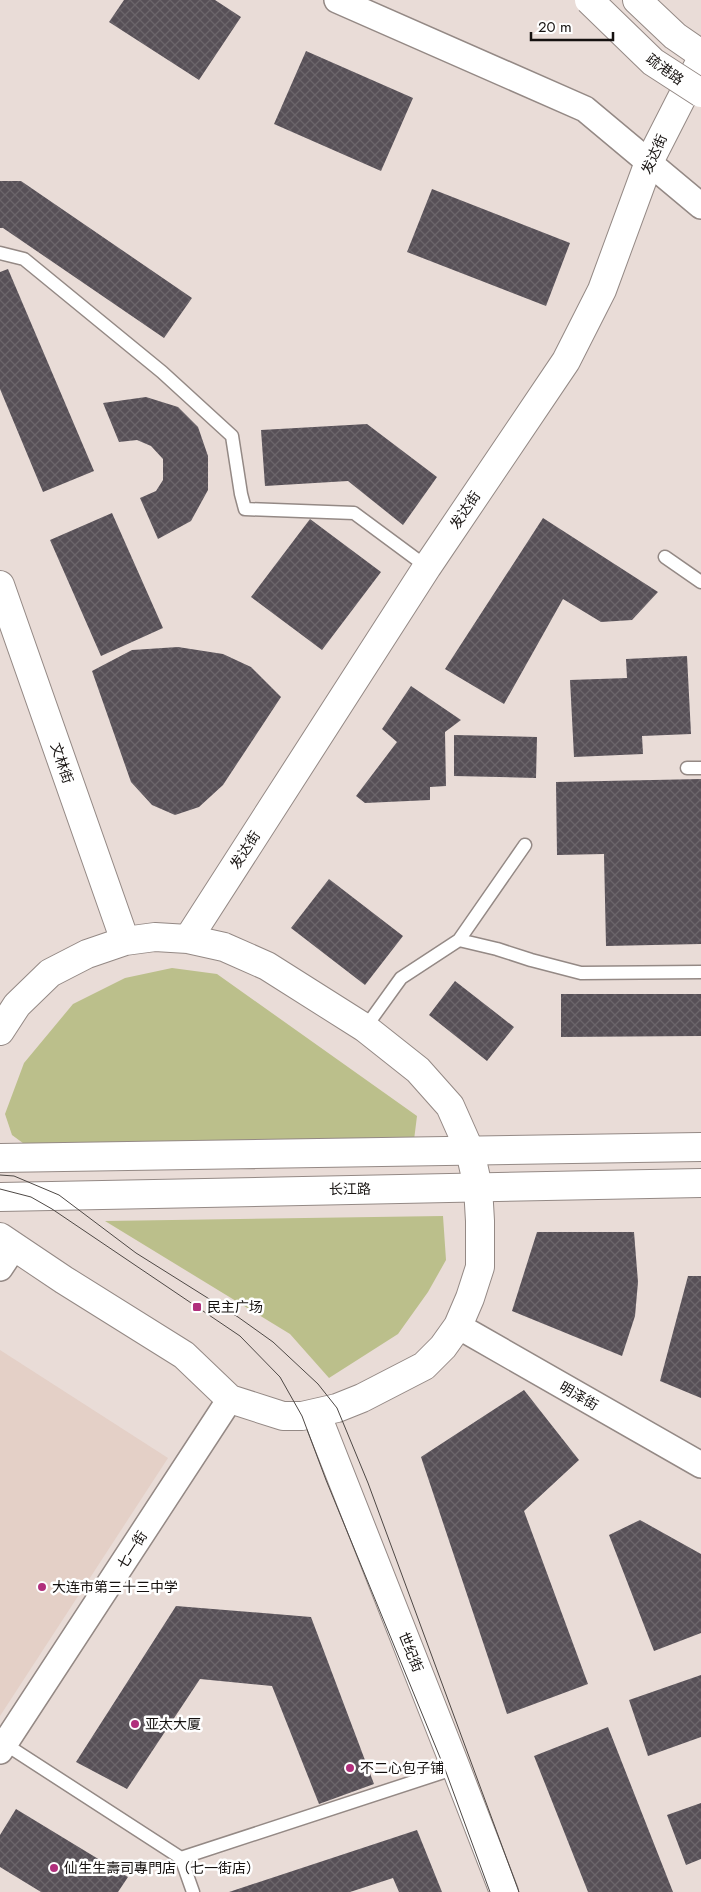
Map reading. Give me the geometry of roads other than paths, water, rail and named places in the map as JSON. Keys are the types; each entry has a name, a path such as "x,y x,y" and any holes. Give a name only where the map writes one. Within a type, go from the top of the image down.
{"main road":[{"name":"疏港路","path":"588,0 653,62 701,93"},
{"path":"637,0 675,36 701,54"},
{"name":"发达街","path":"188,939 428,567 566,361 602,290 649,162 701,60"},
{"name":"文林街","path":"0,585 125,940"},
{"path":"0,1031 17,1004 50,972 87,954 125,940 155,937 188,939 224,947 267,966 365,1028 418,1070 450,1106 470,1151 478,1187 480,1221 480,1267 458,1326 443,1347 424,1366 362,1398 337,1408 302,1416 283,1416 230,1398 184,1355 64,1280 5,1251"},
{"path":"0,1158 701,1147"},
{"name":"长江路","path":"0,1196 701,1183"},
{"name":"世纪街","path":"316,1413 504,1892"}],"street":[{"path":"338,0 585,108 701,206"},
{"name":"明泽街","path":"458,1326 701,1465"},
{"name":"七一街","path":"2,1748 230,1398"}],"lane":[{"path":"0,253 24,259 162,372 232,436 245,509 354,513 428,567"},
{"path":"665,558 701,582"},
{"path":"687,768 701,768"},
{"path":"365,1028 401,978 459,940 525,845"},
{"path":"459,940 581,972 701,972"},
{"path":"2,1748 181,1858 193,1892"},
{"path":"181,1858 456,1768"}],"tram line":[{"path":"0,1175 14,1176 59,1195 136,1253 238,1317 273,1342 318,1384 337,1408 368,1483 519,1892"},
{"path":"0,1189 31,1197 52,1209 240,1336 280,1377 302,1416 326,1480 446,1772 490,1892"}],"place":[{"name":"民主广场","path":"197,1307"},
{"name":"大连市第三十三中学","path":"42,1587"},
{"name":"亚太大厦","path":"135,1724"},
{"name":"不二心包子铺","path":"350,1768"},
{"name":"仙生生壽司專門店（七一街店）","path":"54,1868"}]}
